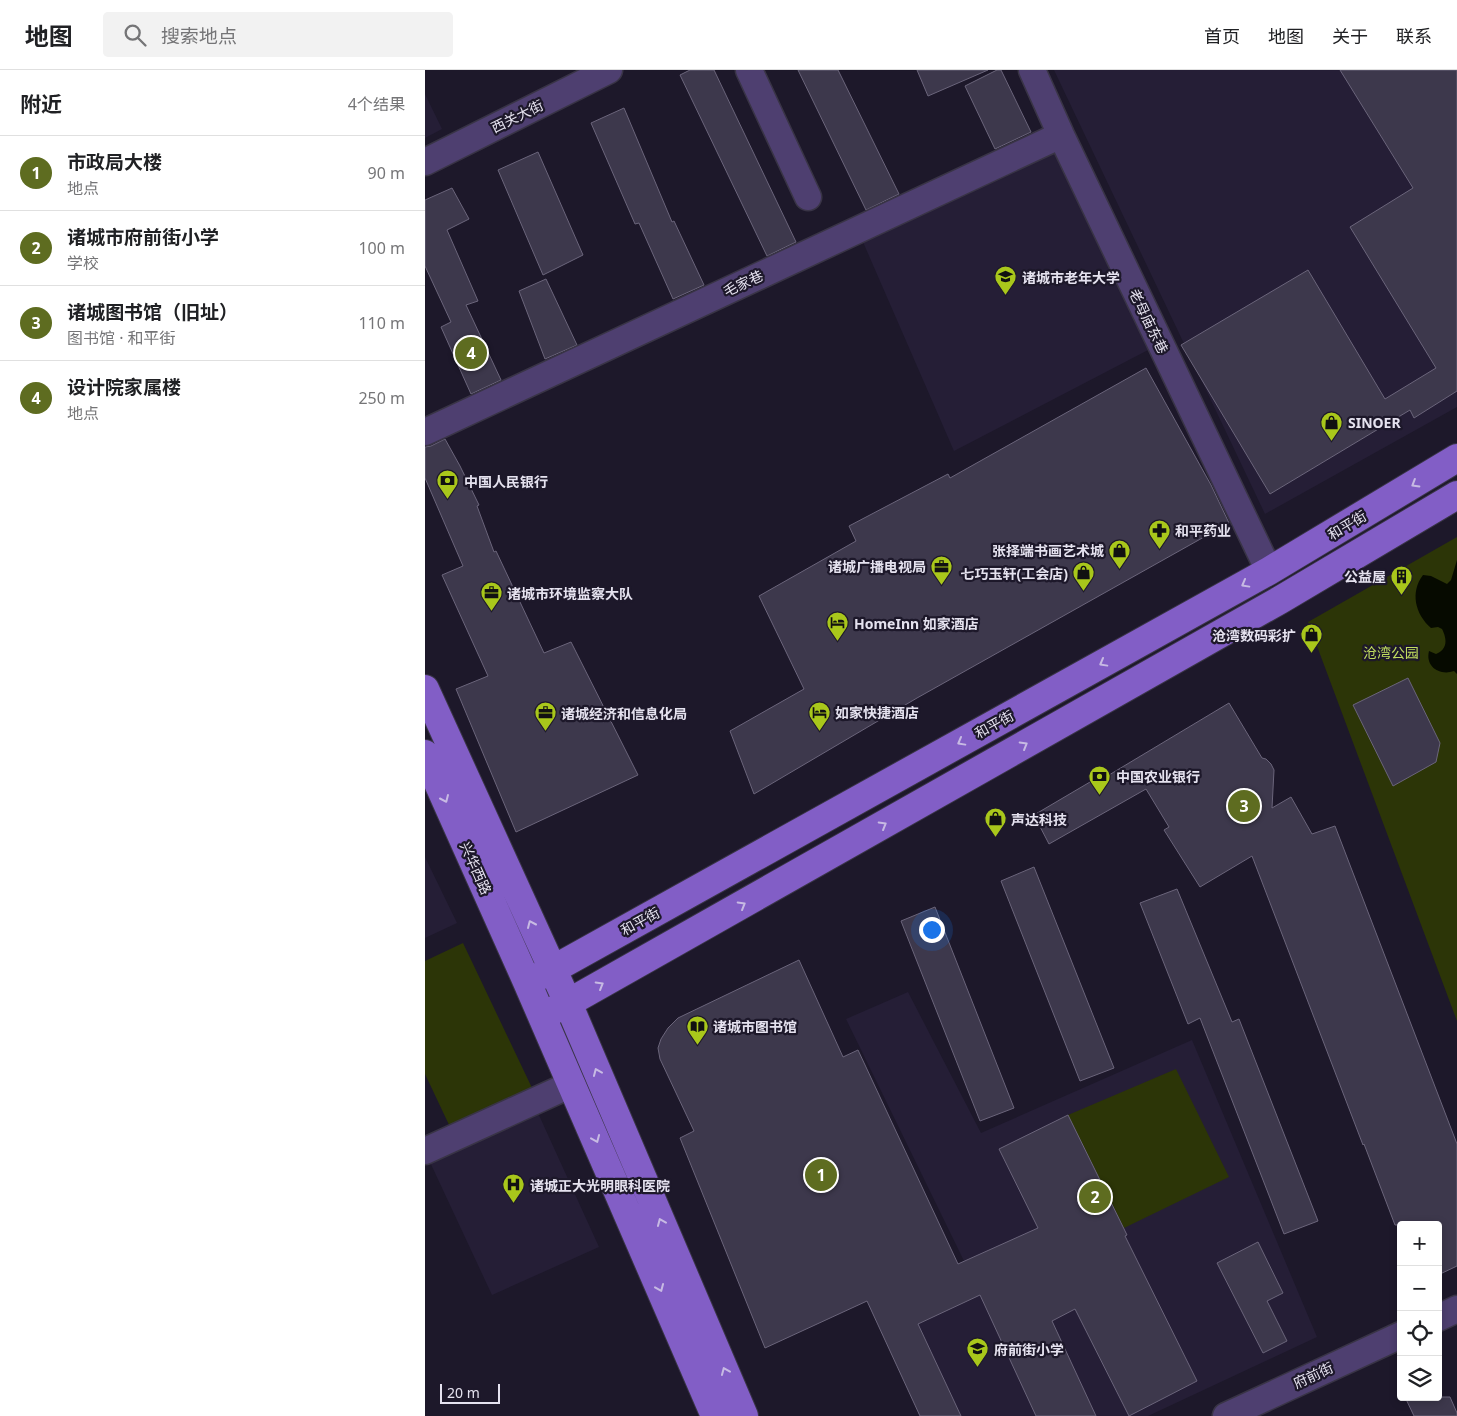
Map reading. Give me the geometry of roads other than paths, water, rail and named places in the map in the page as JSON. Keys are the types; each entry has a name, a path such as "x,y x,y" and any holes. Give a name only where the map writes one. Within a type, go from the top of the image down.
{"main road":[{"name":"和平街","path":"527,982 552,970 1269,571 1457,458"},
{"path":"542,1016 1280,600 1457,496"},
{"path":"425,689 567,1003 744,1416"},
{"name":"兴华西路","path":"425,754 572,1084 715,1416"}],"street":[{"name":"西关大街","path":"425,162 609,70"},
{"path":"749,70 808,197"},
{"name":"老母庙东巷","path":"1032,70 1061,135 1269,571"},
{"name":"毛家巷","path":"425,432 1061,135"},
{"path":"425,1151 572,1084"},
{"path":"1442,1316 1457,1309"},
{"name":"府前街","path":"1226,1416 1397,1337"}],"place":[{"name":"诸城市老年大学","path":"1006,296"},
{"name":"设计院家属楼","path":"471,353"},
{"name":"SINOER","path":"1332,441"},
{"name":"中国人民银行","path":"448,500"},
{"name":"和平药业","path":"1159,549"},
{"name":"张择端书画艺术城","path":"1120,569"},
{"name":"诸城广播电视局","path":"942,585"},
{"name":"七巧玉轩(工会店)","path":"1084,592"},
{"name":"公益屋","path":"1402,595"},
{"name":"诸城市环境监察大队","path":"491,612"},
{"name":"HomeInn 如家酒店","path":"838,642"},
{"name":"沧湾数码彩扩","path":"1312,654"},
{"name":"如家快捷酒店","path":"819,731"},
{"name":"诸城经济和信息化局","path":"545,732"},
{"name":"中国农业银行","path":"1100,795"},
{"name":"诸城图书馆（旧址）","path":"1244,806"},
{"name":"声达科技","path":"995,838"},
{"name":"诸城市图书馆","path":"697,1045"},
{"name":"市政局大楼","path":"821,1175"},
{"name":"诸城市府前街小学","path":"1095,1197"},
{"name":"诸城正大光明眼科医院","path":"514,1204"},
{"name":"府前街小学","path":"978,1368"}],"park label":[{"name":"沧湾公园","path":"1391,652"}]}
